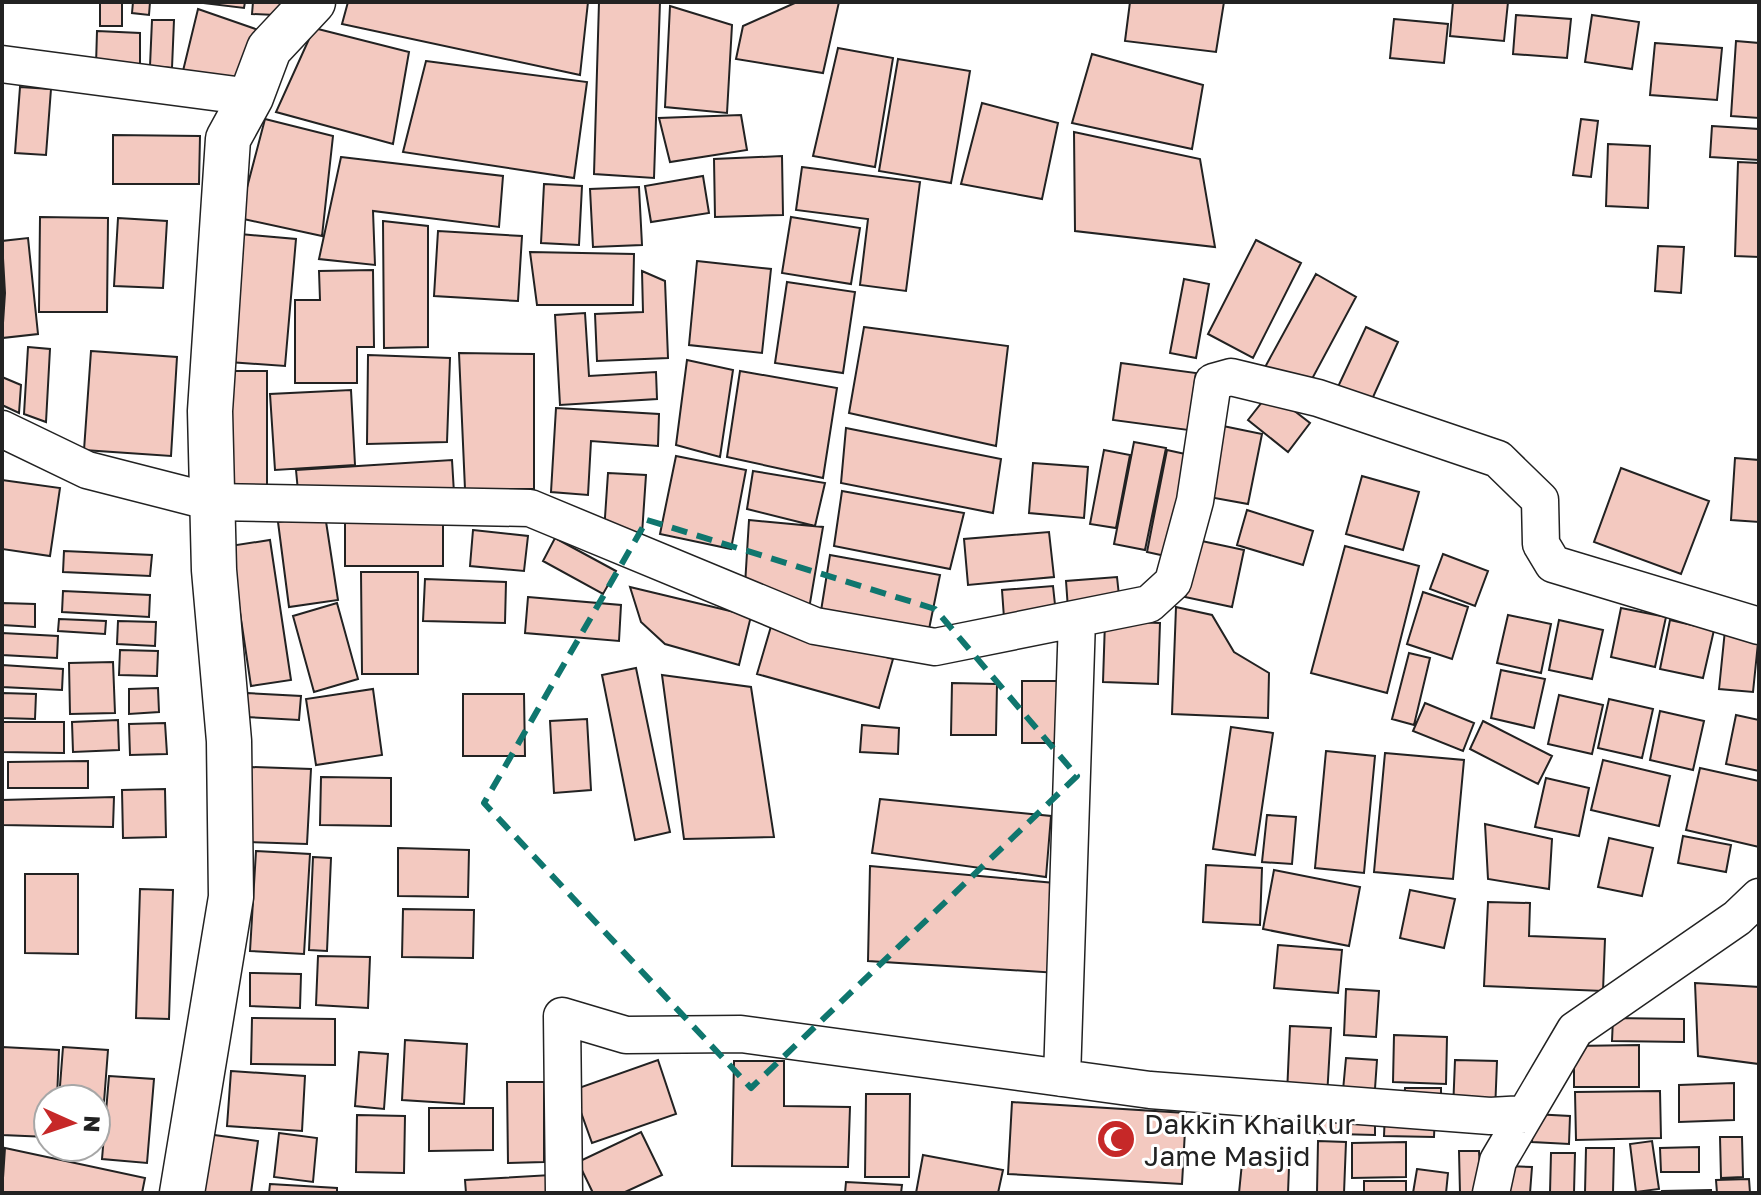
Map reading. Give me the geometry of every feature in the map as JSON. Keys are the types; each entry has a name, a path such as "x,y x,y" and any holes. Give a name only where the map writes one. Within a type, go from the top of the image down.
{"street":[{"path":"182,1193 231,897 229,741 212,502 210,411 228,139 251,97 269,49 313,2"},
{"path":"2,64 251,97"},
{"path":"2,429 87,470 212,502 530,508 815,626 935,647 1149,604 1173,582 1195,501 1213,382 1231,377 1318,398 1498,459 1540,500 1541,544 1553,564 1759,626"},
{"path":"1062,1078 1077,619"},
{"path":"1491,1193 1498,1161 1575,1030 1737,918 1759,897"},
{"path":"564,1193 562,1016 626,1035 741,1034 1150,1090 1490,1116 1525,1114"}],"highlighted area":[{"path":"647,520 935,609 1077,776 751,1088 484,803"}],"building":[{"path":"100,2 122,2 122,26 100,26"},
{"path":"133,2 150,2 149,15 132,13"},
{"path":"195,2 245,2 244,8"},
{"path":"253,2 297,2 297,16 252,14"},
{"path":"348,2 588,2 580,75 342,24"},
{"path":"599,2 660,2 654,178 594,174"},
{"path":"797,2 839,2 823,73 736,59 743,26"},
{"path":"1130,2 1224,2 1216,52 1125,41"},
{"path":"1453,2 1508,2 1504,41 1450,36"},
{"path":"670,6 732,25 727,113 665,107"},
{"path":"198,9 270,34 241,90 182,75"},
{"path":"1516,15 1571,19 1567,58 1513,54"},
{"path":"1592,15 1639,22 1632,69 1585,62"},
{"path":"1394,19 1448,24 1444,63 1390,58"},
{"path":"152,20 174,20 172,68 150,66"},
{"path":"314,28 409,52 393,144 276,112"},
{"path":"97,31 140,33 140,66 96,65"},
{"path":"1736,41 1759,43 1759,118 1731,116"},
{"path":"1655,43 1722,48 1717,100 1650,95"},
{"path":"838,48 893,58 875,167 813,156"},
{"path":"1092,54 1203,85 1192,149 1072,123"},
{"path":"898,59 970,71 951,183 879,171"},
{"path":"426,61 587,82 574,178 403,152"},
{"path":"20,87 51,89 46,155 15,153"},
{"path":"982,103 1058,123 1042,199 961,184"},
{"path":"741,115 747,150 670,162 659,118"},
{"path":"265,119 333,136 322,236 239,218"},
{"path":"1581,119 1598,121 1591,177 1573,175"},
{"path":"1712,126 1759,129 1759,160 1710,157"},
{"path":"1074,132 1200,159 1215,247 1075,231"},
{"path":"113,135 200,136 199,184 113,184"},
{"path":"1608,144 1650,146 1648,208 1606,206"},
{"path":"782,156 783,215 715,217 714,159"},
{"path":"341,157 503,176 499,227 373,211 375,265 319,259"},
{"path":"1738,162 1759,163 1759,257 1735,256"},
{"path":"802,167 920,182 906,291 860,285 868,219 796,210"},
{"path":"703,176 709,213 651,222 645,186"},
{"path":"544,184 582,186 579,245 541,243"},
{"path":"639,187 642,245 593,247 590,189"},
{"path":"40,217 108,218 107,312 39,312"},
{"path":"791,217 860,228 851,284 782,273"},
{"path":"118,218 167,221 163,288 114,286"},
{"path":"383,221 428,226 428,347 384,348"},
{"path":"438,231 522,236 518,301 434,296"},
{"path":"240,234 296,239 285,366 229,362"},
{"path":"28,238 38,334 2,338 5,293 2,241"},
{"path":"1256,240 1301,263 1253,358 1208,334"},
{"path":"1658,246 1684,247 1681,293 1655,291"},
{"path":"530,252 634,254 633,305 537,305"},
{"path":"697,261 771,269 762,353 689,345"},
{"path":"373,270 374,347 357,347 357,383 295,383 295,300 320,300 319,271"},
{"path":"642,271 665,281 668,358 597,361 595,314 643,312"},
{"path":"1316,274 1356,297 1305,392 1264,369"},
{"path":"1184,279 1209,284 1196,358 1170,353"},
{"path":"787,282 855,292 843,373 775,363"},
{"path":"585,313 589,376 656,372 657,399 560,405 555,315"},
{"path":"864,327 1008,346 996,446 849,413"},
{"path":"1366,327 1398,342 1369,406 1336,391"},
{"path":"28,347 50,349 46,422 24,414"},
{"path":"91,351 177,357 171,456 84,450"},
{"path":"459,353 534,354 534,489 465,489"},
{"path":"368,355 450,358 447,442 367,444"},
{"path":"687,360 733,370 720,457 676,445"},
{"path":"1121,363 1196,373 1188,430 1113,420"},
{"path":"224,371 267,371 267,497 222,494"},
{"path":"740,371 837,388 823,478 727,457"},
{"path":"2,377 21,385 19,413 2,405"},
{"path":"351,390 355,465 275,470 270,394"},
{"path":"1270,392 1310,423 1288,452 1248,420"},
{"path":"556,408 659,414 658,446 591,441 588,495 551,492"},
{"path":"1223,426 1262,434 1248,504 1209,497"},
{"path":"846,428 1001,459 993,513 841,483"},
{"path":"1134,442 1166,448 1145,550 1114,544"},
{"path":"1104,450 1130,455 1116,528 1090,524"},
{"path":"1167,450 1199,457 1179,559 1147,552"},
{"path":"676,456 746,470 731,549 660,534"},
{"path":"1735,458 1759,460 1759,522 1731,520"},
{"path":"452,460 454,493 299,502 296,470"},
{"path":"1033,463 1088,467 1084,518 1029,513"},
{"path":"1621,468 1709,501 1681,574 1594,542"},
{"path":"753,471 825,483 815,526 747,509"},
{"path":"608,473 646,475 642,534 604,532"},
{"path":"1362,476 1419,492 1403,550 1346,534"},
{"path":"2,480 60,488 50,556 2,549"},
{"path":"842,491 964,513 950,569 834,546"},
{"path":"1247,510 1313,531 1303,565 1237,545"},
{"path":"325,515 338,600 289,607 278,522"},
{"path":"443,518 443,566 345,566 345,519"},
{"path":"749,520 823,527 809,609 745,585"},
{"path":"473,530 528,536 524,571 470,566"},
{"path":"1049,532 1054,577 968,585 964,539"},
{"path":"555,538 616,571 603,594 543,561"},
{"path":"270,540 291,680 251,686 230,546"},
{"path":"1197,540 1244,550 1232,607 1185,597"},
{"path":"1345,546 1419,566 1387,693 1311,673"},
{"path":"64,551 152,555 150,576 63,572"},
{"path":"1443,554 1488,571 1475,606 1430,589"},
{"path":"830,555 940,575 928,634 820,617"},
{"path":"361,572 418,572 418,674 362,674"},
{"path":"1117,577 1120,605 1068,609 1066,581"},
{"path":"425,579 506,582 505,623 423,621"},
{"path":"1053,586 1056,614 1004,618 1002,590"},
{"path":"630,587 751,616 739,665 665,644 641,622"},
{"path":"63,591 150,595 149,617 62,612"},
{"path":"1423,592 1468,607 1452,659 1407,644"},
{"path":"528,597 621,605 619,641 525,633"},
{"path":"2,603 35,604 35,627 2,625"},
{"path":"337,603 358,679 314,692 293,616"},
{"path":"1176,607 1212,615 1234,652 1269,673 1268,718 1172,714"},
{"path":"1621,608 1666,617 1655,667 1611,657"},
{"path":"1508,615 1551,624 1541,673 1497,663"},
{"path":"59,619 106,621 105,634 58,631"},
{"path":"1559,620 1603,630 1592,679 1549,670"},
{"path":"1670,620 1714,630 1703,678 1660,669"},
{"path":"118,621 156,622 155,646 117,644"},
{"path":"1105,621 1160,623 1158,684 1103,682"},
{"path":"772,623 893,659 879,708 757,674"},
{"path":"1725,630 1759,633 1753,692 1719,689"},
{"path":"2,633 58,636 57,658 2,655"},
{"path":"120,650 158,651 157,676 119,675"},
{"path":"1409,653 1430,658 1414,725 1392,719"},
{"path":"113,662 115,713 70,714 69,663"},
{"path":"2,665 63,669 62,690 2,687"},
{"path":"636,668 670,832 635,840 602,675"},
{"path":"1501,670 1545,679 1534,728 1491,718"},
{"path":"662,675 751,687 774,837 684,839"},
{"path":"1022,681 1064,681 1064,743 1022,743"},
{"path":"952,683 997,684 996,735 951,735"},
{"path":"158,688 159,712 129,714 129,689"},
{"path":"373,689 382,755 316,765 306,699"},
{"path":"2,693 36,694 35,719 2,718"},
{"path":"247,693 301,696 299,720 245,717"},
{"path":"463,694 524,694 525,756 463,756"},
{"path":"1559,695 1603,705 1592,754 1548,744"},
{"path":"1609,699 1653,709 1642,758 1598,748"},
{"path":"1425,703 1474,723 1463,751 1413,731"},
{"path":"1660,711 1704,721 1693,770 1650,760"},
{"path":"1736,715 1759,720 1759,771 1726,764"},
{"path":"587,719 591,790 554,793 550,721"},
{"path":"118,720 119,750 73,752 72,722"},
{"path":"1483,721 1552,756 1538,784 1470,749"},
{"path":"2,722 64,722 64,753 2,752"},
{"path":"165,723 167,754 130,755 129,724"},
{"path":"862,725 899,728 898,754 860,752"},
{"path":"1231,727 1273,733 1255,855 1213,849"},
{"path":"1326,751 1375,756 1364,873 1315,868"},
{"path":"1385,753 1464,760 1453,879 1374,872"},
{"path":"1603,760 1670,776 1659,826 1591,810"},
{"path":"88,761 88,788 8,788 8,762"},
{"path":"251,767 311,769 307,844 248,842"},
{"path":"1700,768 1759,781 1759,847 1686,830"},
{"path":"321,777 391,778 391,826 320,825"},
{"path":"1546,778 1589,788 1579,836 1535,827"},
{"path":"165,789 166,837 123,838 122,790"},
{"path":"114,797 113,827 2,825 2,800"},
{"path":"880,799 1051,816 1046,877 872,853"},
{"path":"1267,815 1296,817 1292,864 1262,862"},
{"path":"1485,824 1552,839 1549,889 1488,879"},
{"path":"1683,836 1731,845 1726,872 1678,863"},
{"path":"1609,838 1653,848 1642,896 1598,887"},
{"path":"398,848 469,850 468,897 398,896"},
{"path":"256,851 310,854 304,954 250,951"},
{"path":"313,857 331,858 327,951 309,950"},
{"path":"1206,865 1262,868 1260,925 1203,922"},
{"path":"870,866 1055,883 1058,973 868,961"},
{"path":"1274,870 1360,887 1349,946 1263,929"},
{"path":"25,874 78,874 78,954 25,953"},
{"path":"140,889 173,890 169,1019 136,1018"},
{"path":"1410,890 1455,899 1444,948 1400,938"},
{"path":"1488,902 1530,903 1529,936 1605,939 1603,991 1484,986"},
{"path":"403,909 474,910 473,958 402,957"},
{"path":"1278,945 1342,950 1338,993 1274,988"},
{"path":"318,956 370,957 368,1008 316,1005"},
{"path":"250,973 301,974 300,1008 250,1006"},
{"path":"1695,983 1759,987 1759,1064 1698,1056"},
{"path":"1346,989 1379,991 1376,1037 1344,1035"},
{"path":"252,1018 335,1019 335,1065 251,1064"},
{"path":"1613,1018 1684,1019 1684,1042 1612,1041"},
{"path":"1290,1026 1331,1028 1327,1097 1287,1094"},
{"path":"1394,1035 1447,1037 1446,1084 1393,1082"},
{"path":"405,1040 467,1044 464,1104 402,1100"},
{"path":"1639,1045 1639,1087 1574,1087 1574,1046"},
{"path":"2,1047 59,1050 58,1083 32,1083 32,1136 2,1135"},
{"path":"63,1047 108,1050 105,1083 60,1083"},
{"path":"359,1052 388,1054 384,1109 355,1106"},
{"path":"1346,1058 1377,1060 1374,1103 1342,1101"},
{"path":"658,1060 676,1114 592,1143 573,1090"},
{"path":"1455,1060 1497,1061 1495,1112 1453,1110"},
{"path":"734,1061 784,1061 784,1106 850,1107 848,1167 732,1166"},
{"path":"231,1071 305,1076 302,1131 227,1126"},
{"path":"109,1076 154,1079 147,1163 112,1160 112,1083 108,1083"},
{"path":"507,1082 544,1082 544,1162 508,1163"},
{"path":"1734,1083 1734,1120 1679,1122 1679,1085"},
{"path":"1405,1088 1441,1088 1441,1106 1404,1106"},
{"path":"1660,1091 1661,1138 1576,1140 1575,1092"},
{"path":"866,1094 910,1094 909,1177 865,1177"},
{"path":"1012,1102 1186,1113 1182,1184 1008,1174"},
{"path":"429,1108 493,1108 493,1150 429,1151"},
{"path":"1300,1109 1375,1112 1375,1135 1299,1133"},
{"path":"1385,1112 1435,1113 1434,1137 1384,1136"},
{"path":"1533,1114 1570,1116 1569,1144 1532,1142"},
{"path":"357,1115 405,1116 404,1173 356,1172"},
{"path":"641,1132 662,1175 623,1193 593,1193 578,1162"},
{"path":"279,1133 317,1138 313,1182 274,1177"},
{"path":"207,1134 258,1141 251,1193 198,1193"},
{"path":"1720,1137 1742,1137 1743,1177 1721,1178"},
{"path":"1318,1141 1346,1142 1344,1193 1317,1193"},
{"path":"1652,1141 1659,1189 1636,1192 1630,1144"},
{"path":"1406,1142 1406,1177 1352,1178 1352,1143"},
{"path":"1699,1147 1699,1172 1661,1172 1660,1148"},
{"path":"5,1148 32,1154 32,1163 75,1163 145,1178 142,1193 2,1193"},
{"path":"1586,1148 1614,1148 1613,1193 1585,1193"},
{"path":"1459,1151 1479,1151 1481,1193 1460,1193"},
{"path":"1551,1153 1575,1153 1574,1193 1550,1193"},
{"path":"923,1155 1003,1170 998,1193 916,1193"},
{"path":"1242,1163 1289,1167 1288,1193 1239,1193"},
{"path":"1507,1166 1532,1167 1530,1193 1504,1193"},
{"path":"1417,1169 1448,1173 1446,1193 1413,1193"},
{"path":"551,1175 552,1193 466,1193 465,1180"},
{"path":"1749,1179 1750,1193 1717,1193 1716,1180"},
{"path":"1364,1181 1406,1181 1406,1193 1364,1193"},
{"path":"846,1182 902,1185 901,1193 845,1193"},
{"path":"270,1184 337,1188 337,1193 269,1193"},
{"path":"1711,1190 1711,1193 1662,1193 1662,1191"}],"place":[{"name":"Dakkin Khailkur Jame Masjid","path":"1116,1139"}]}
